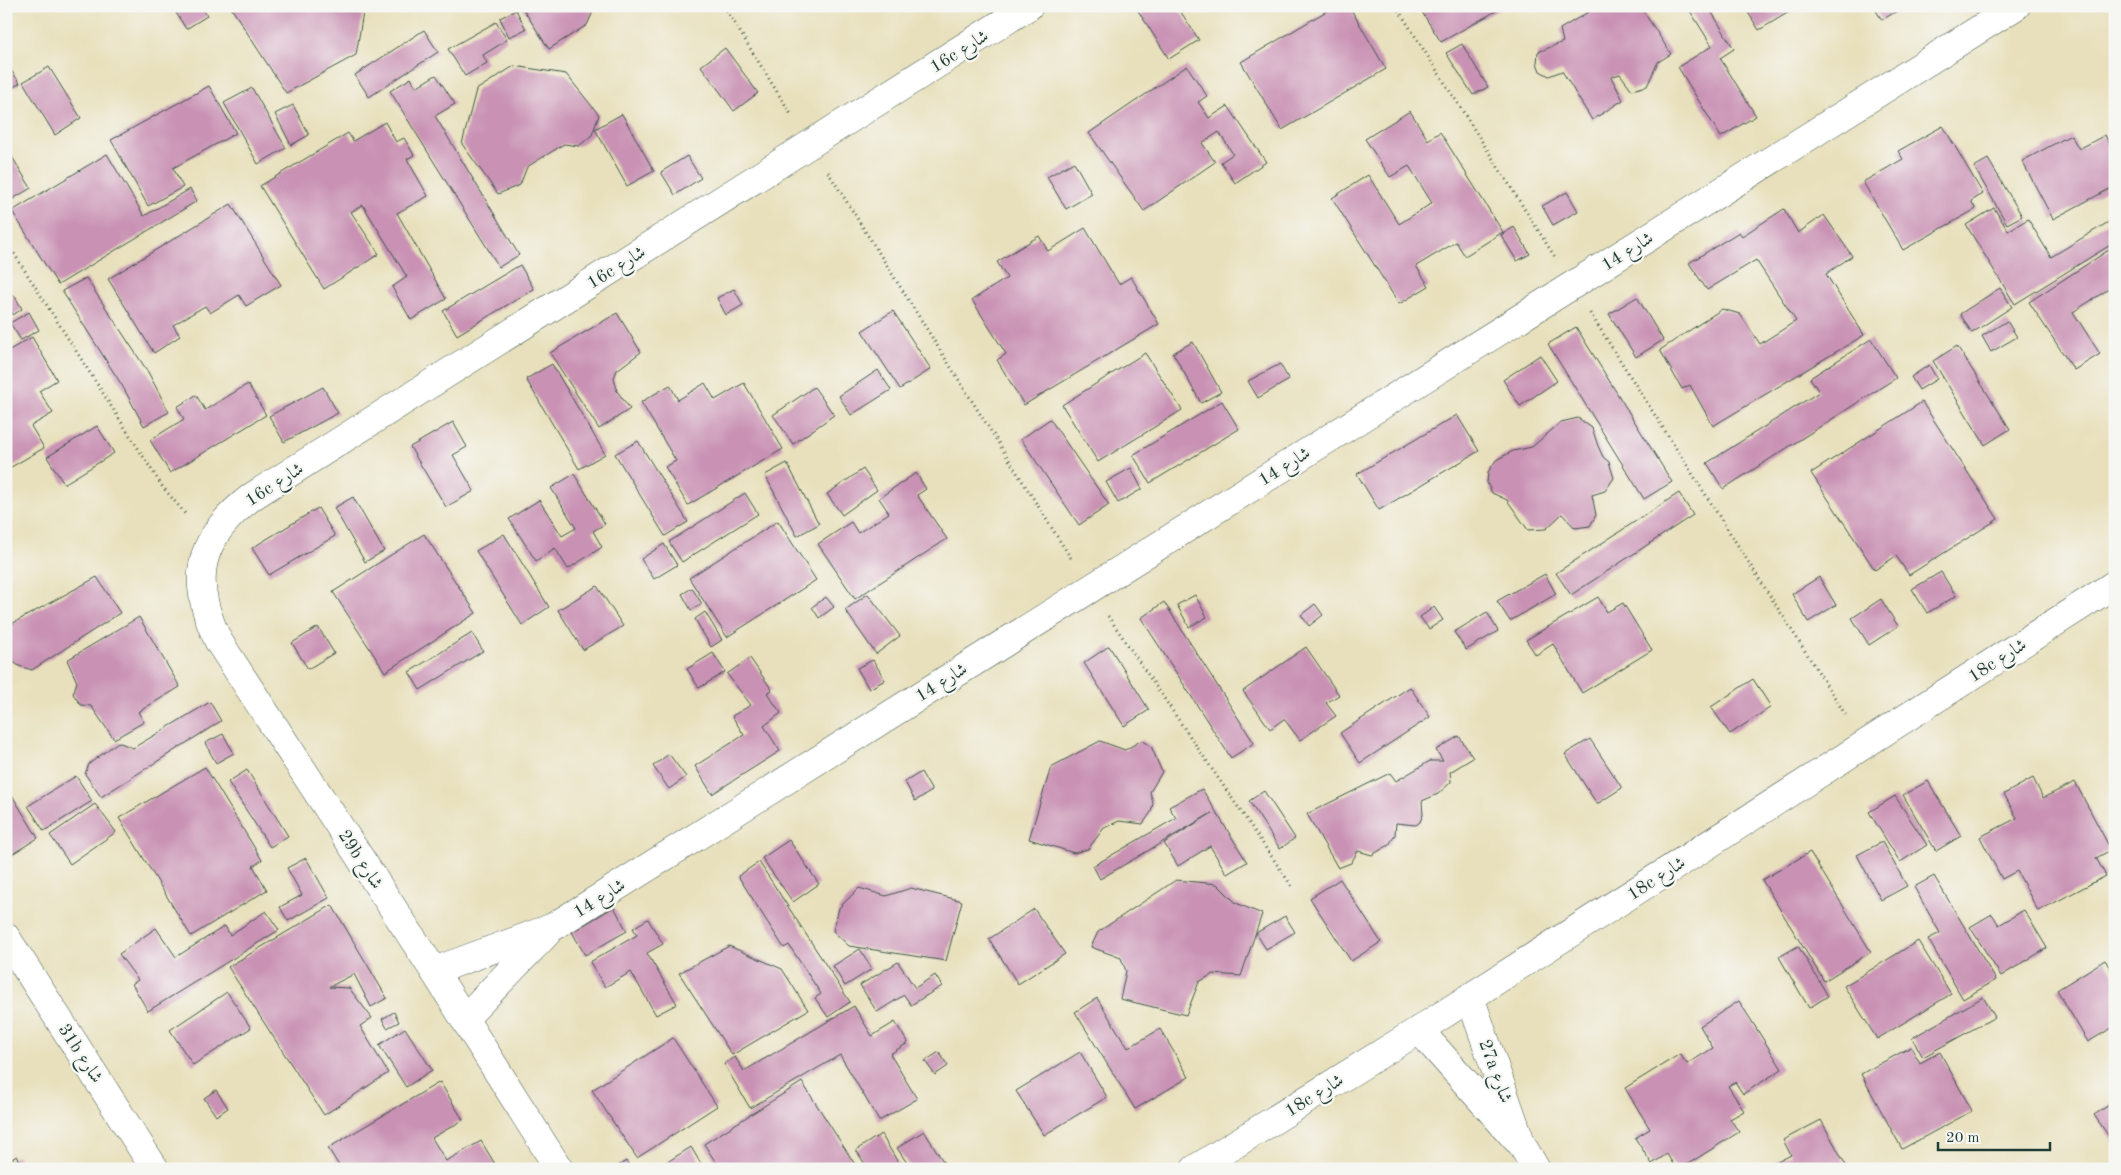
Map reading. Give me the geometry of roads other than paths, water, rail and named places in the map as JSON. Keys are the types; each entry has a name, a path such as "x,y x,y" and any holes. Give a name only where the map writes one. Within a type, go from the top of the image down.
{"street":[{"name":"16c شارع","path":"212,538 223,522 253,496 1029,6"},
{"name":"شارع 14","path":"434,971 553,927 2016,6"},
{"name":"29b شارع","path":"212,538 202,564 201,591 206,617 219,642 434,971 559,1169"},
{"name":"18c شارع","path":"1195,1169 1419,1030 2115,584"},
{"name":"شارع 14","path":"464,1019 553,927"},
{"name":"31b شارع","path":"6,937 155,1169"},
{"name":"27a شارع","path":"1470,997 1522,1145 1536,1169"},
{"name":"27a شارع","path":"1419,1030 1522,1145"}]}
